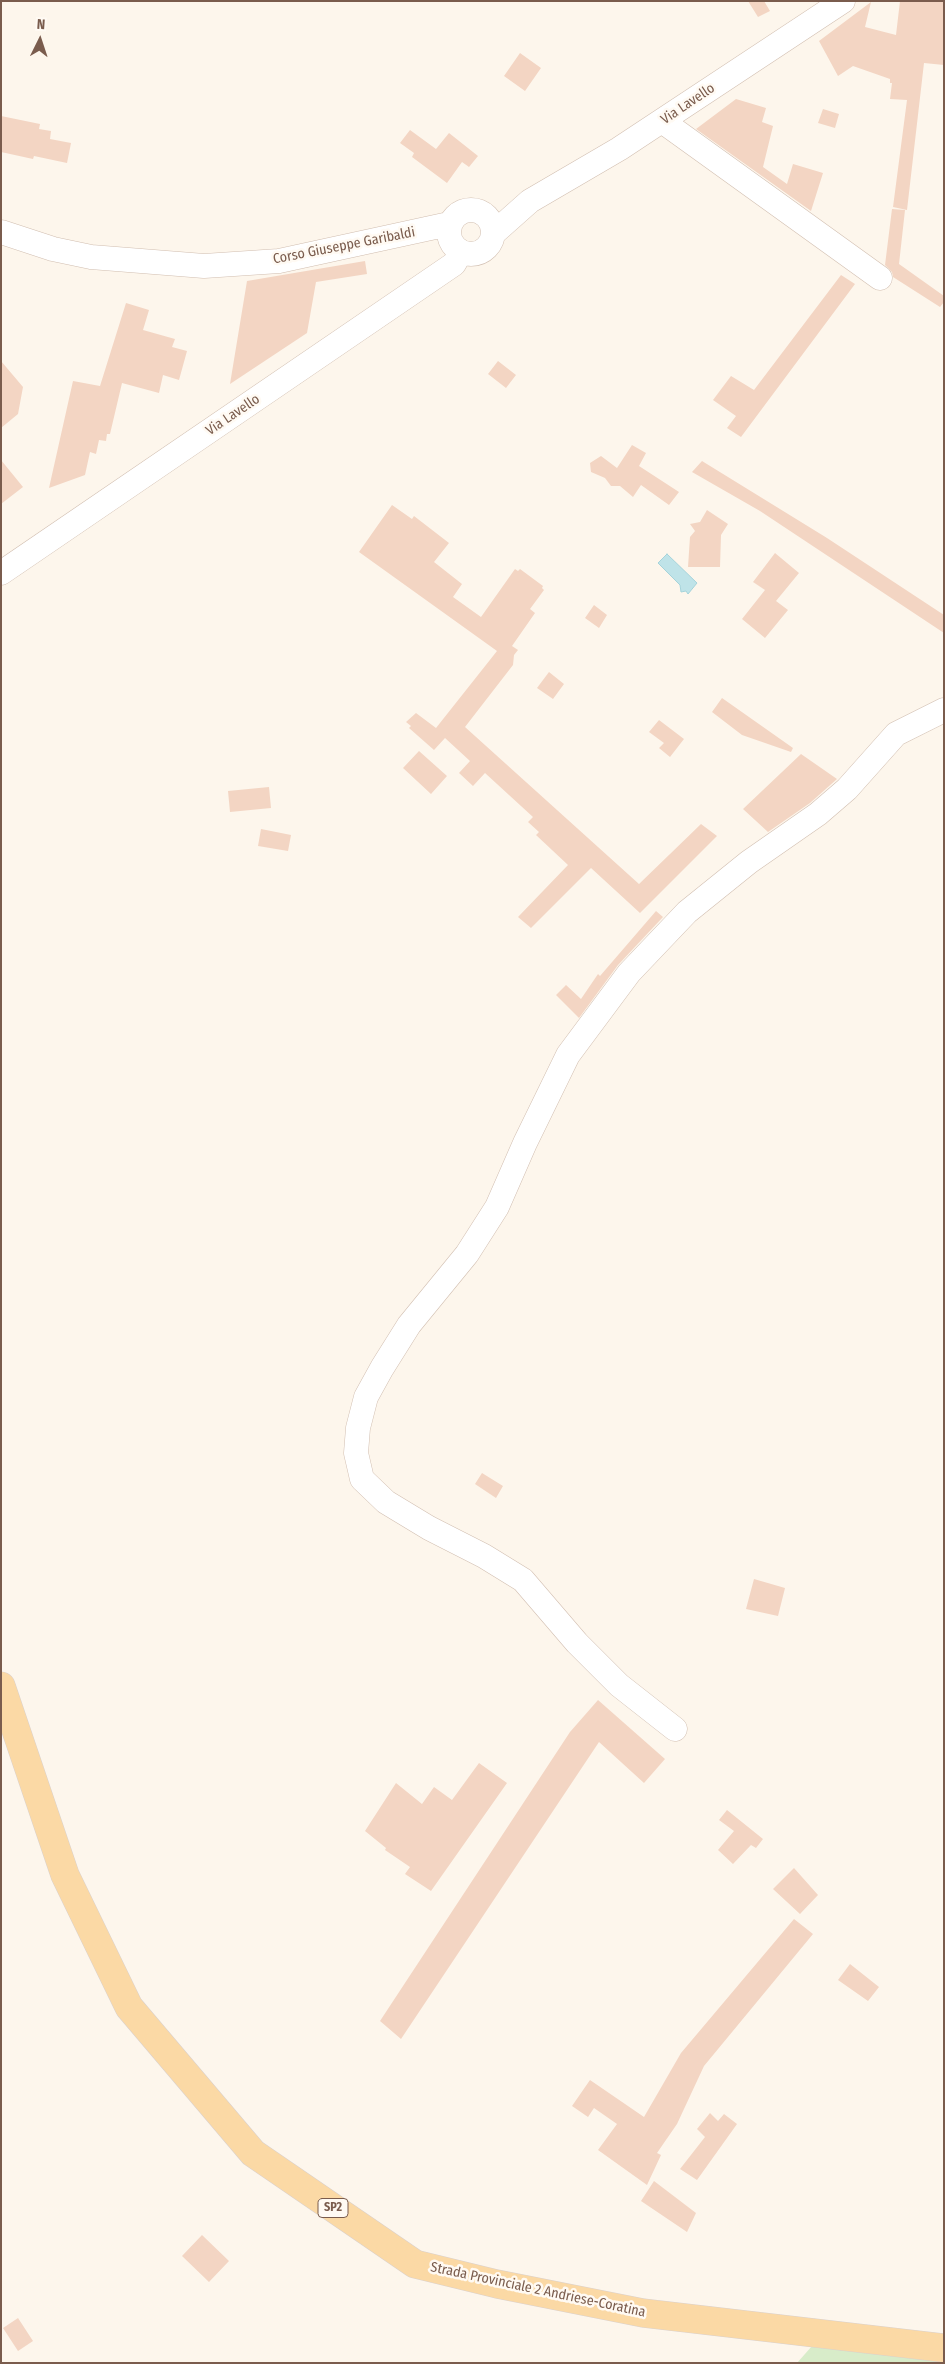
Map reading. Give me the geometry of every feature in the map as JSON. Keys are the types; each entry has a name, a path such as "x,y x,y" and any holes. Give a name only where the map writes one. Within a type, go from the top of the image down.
{"main road":[{"name":"Strada Provinciale 2 Andriese-Coratina","path":"1,1686 65,1875 129,2007 253,2153 415,2264 496,2284 643,2313 944,2348"}],"street":[{"name":"Via Lavello","path":"494,233 530,201 619,149 843,1"},
{"path":"662,121 880,278"},
{"name":"Via Lavello","path":"482,212 530,201"},
{"path":"470,209 482,212 491,221 494,233 488,246 482,251 468,254 461,252 449,237 450,224 457,214 463,210 470,209"},
{"name":"Corso Giuseppe Garibaldi","path":"1,232 53,249 91,256 204,266 279,261 450,224"},
{"name":"Via Lavello","path":"1,573 454,264 461,252"},
{"path":"674,1729 619,1685 577,1642 523,1580 484,1556 429,1528 386,1502 362,1479 356,1453 358,1428 364,1405 382,1368 409,1325 467,1254 497,1207 525,1143 568,1055 629,973 688,912 749,862 818,814 847,789 896,734 944,710"}],"green space":[{"path":"812,2346 944,2359 944,2363 797,2363"}],"water":[{"path":"667,554 697,583 688,594 686,591 681,592 680,585 658,563"}],"building":[{"path":"748,1 764,1 770,11 758,17"},
{"path":"900,1 944,1 944,65 924,63 907,210 893,207 907,100 890,99 892,83 890,83 890,79 853,66 838,76 819,41 871,2 865,27 896,35"},
{"path":"520,53 541,68 525,91 504,76"},
{"path":"736,99 766,108 762,122 773,126 763,167 787,184 793,164 823,173 811,211 696,129"},
{"path":"823,109 839,114 835,128 818,123"},
{"path":"1,116 40,124 39,129 51,131 50,139 71,143 67,163 34,156 33,159 1,152"},
{"path":"410,130 436,149 449,133 478,156 469,167 462,162 447,183 412,157 414,153 400,143"},
{"path":"892,209 905,210 899,264 944,296 944,302 940,307 893,277 892,272 885,265"},
{"path":"365,261 367,274 316,282 307,333 230,384 247,281"},
{"path":"841,275 855,284 741,437 727,428 736,416 713,400 731,376 754,390"},
{"path":"126,303 149,310 143,330 175,339 172,347 187,351 179,380 163,375 159,393 122,383 110,434 107,434 106,441 99,440 96,454 90,452 85,475 49,488 73,381 100,386"},
{"path":"1,361 23,387 18,414 1,428"},
{"path":"498,361 516,375 506,388 488,374"},
{"path":"632,445 646,453 639,466 679,492 669,505 641,485 633,497 620,486 611,486 605,478 591,472 590,463 601,456 617,468"},
{"path":"1,460 23,487 1,504"},
{"path":"702,461 827,538 944,615 944,633 760,511 692,472"},
{"path":"392,505 412,519 414,516 449,543 434,562 462,584 453,597 481,617 515,569 518,571 520,569 543,586 544,590 530,609 535,613 512,646 518,650 514,655 513,665 465,727 639,884 701,824 717,836 640,913 591,868 531,928 518,917 568,865 536,835 539,832 528,822 533,817 485,773 473,786 459,773 470,761 445,738 434,750 409,728 411,726 406,722 416,713 436,728 497,651 359,552"},
{"path":"707,510 728,524 721,535 720,567 688,567 690,537 695,531 690,524 700,522"},
{"path":"775,553 799,573 776,601 788,610 765,638 742,619 765,590 753,582"},
{"path":"594,605 607,615 599,628 585,618"},
{"path":"549,672 564,684 553,699 537,688"},
{"path":"722,698 793,748 791,752 742,735 712,712"},
{"path":"659,720 684,739 670,757 659,748 664,743 649,732"},
{"path":"419,751 447,776 431,794 403,768"},
{"path":"801,754 837,779 810,803 768,832 743,809"},
{"path":"269,787 271,808 230,812 228,791"},
{"path":"261,829 291,835 288,851 258,846"},
{"path":"656,911 663,917 618,965 579,1018 556,995 566,985 581,999 598,974 600,976"},
{"path":"482,1473 503,1486 496,1498 475,1484"},
{"path":"754,1579 785,1588 778,1616 746,1609"},
{"path":"598,1700 665,1759 644,1783 599,1742 401,2039 380,2021 570,1732"},
{"path":"479,1763 507,1783 431,1891 405,1874 410,1867 385,1850 386,1848 365,1831 396,1783 422,1804 434,1787 452,1800"},
{"path":"727,1810 763,1839 756,1848 751,1845 733,1864 718,1850 734,1831 719,1820"},
{"path":"794,1868 818,1895 800,1914 773,1889"},
{"path":"794,1919 813,1934 704,2066 677,2124 657,2153 661,2155 647,2185 598,2150 617,2124 594,2108 588,2117 572,2106 590,2080 644,2117 681,2053"},
{"path":"850,1964 879,1987 868,2001 838,1980"},
{"path":"710,2113 718,2121 724,2114 737,2124 697,2180 680,2169 705,2137 697,2129"},
{"path":"654,2181 696,2213 687,2232 641,2201"},
{"path":"202,2235 229,2261 209,2282 182,2256"},
{"path":"18,2318 33,2341 18,2351 3,2328"}]}
